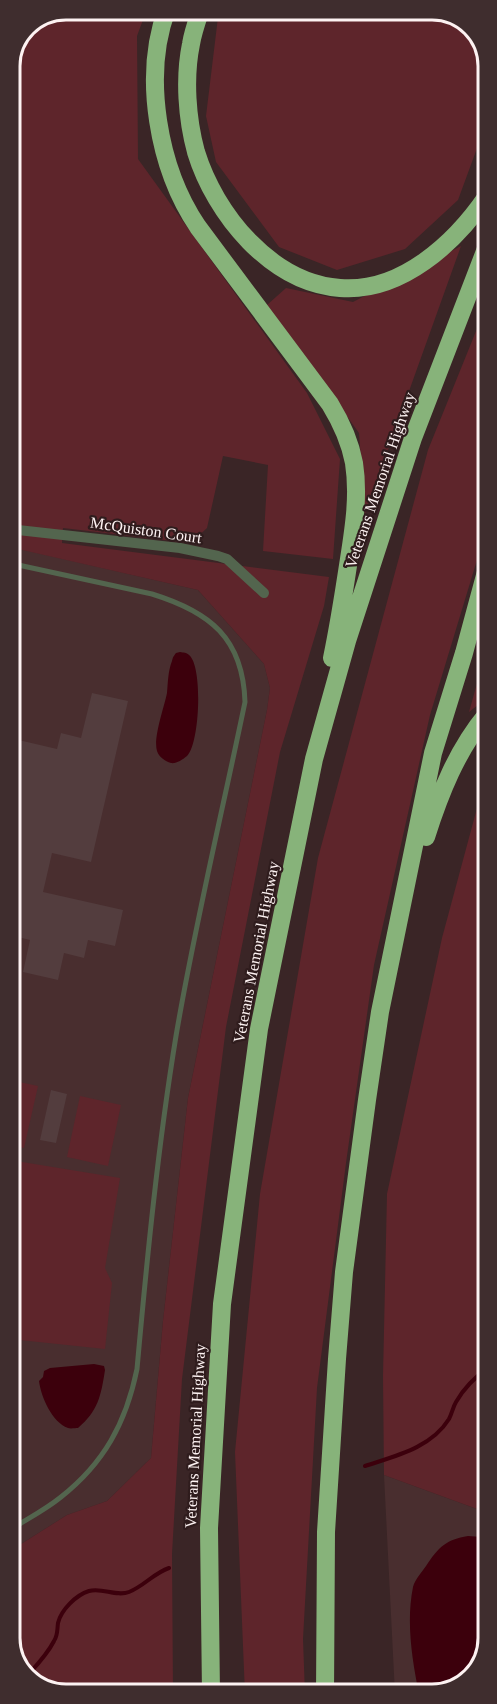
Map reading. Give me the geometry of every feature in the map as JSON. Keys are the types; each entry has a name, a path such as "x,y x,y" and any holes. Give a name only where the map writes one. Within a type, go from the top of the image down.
{"highway":[{"path":"164,20 158,46 156,93 162,140 176,185 189,214 198,227 330,404 350,447 356,478 356,510 331,665 335,683"},
{"path":"198,20 190,45 188,75 191,123 197,154 217,197 234,224 255,248 279,268 308,280 338,288 370,286 414,268 439,249 477,208"},
{"name":"Veterans Memorial Highway","path":"211,1684 209,1528 222,1304 260,1029 314,759 347,641 413,438 477,270"},
{"path":"325,1684 326,1532 344,1272 380,1011 433,753 477,605"},
{"path":"413,852 425,838 447,778 461,750 477,728"}],"street":[{"name":"McQuiston Court","path":"20,530 168,547 218,556 227,559 264,593"}],"lane":[{"path":"20,565 152,594 198,613 228,639 244,683 245,702 176,1038 154,1194 137,1369 132,1390 126,1411 114,1436 94,1465 58,1499 20,1524"}],"shaded area":[{"path":"56,20 143,20 137,36 138,159 307,393 340,459 333,559 263,551 268,465 223,456 207,528 191,543 63,528 62,543 329,577 324,606 280,752 226,1027 182,1379 172,1554 173,1684 56,1684 42,1678 31,1669 20,1648 20,1545 67,1515 107,1501 151,1458 163,1321 188,1098 270,688 264,664 198,590 20,550 20,56 33,33"},
{"path":"218,20 444,21 457,27 468,37 477,56 477,148 458,200 405,249 337,270 279,247 216,162 206,116"},
{"path":"461,246 365,514 359,433 267,305 286,288 353,302"},
{"path":"477,329 477,560 430,715 374,965 317,1388 303,1639 305,1684 245,1684 235,1452 260,1194 318,858 428,450"},
{"path":"20,549 198,590 264,664 270,688 188,1098 163,1321 151,1458 107,1501 67,1515 20,1545"},
{"path":"180,652 188,654 196,674 197,721 195,736 187,756 173,763 164,760 159,755 156,739 171,665 175,654"},
{"path":"477,684 477,706 469,712"},
{"path":"477,808 477,1509 384,1475 383,1376 387,1194 442,938"},
{"path":"20,1082 38,1086 24,1148 20,1147"},
{"path":"80,1096 121,1105 108,1166 67,1157"},
{"path":"20,1162 120,1178 105,1268 112,1283 105,1349 20,1340"},
{"path":"94,1364 104,1366 105,1370 98,1402 85,1422 78,1428 68,1428 52,1415 42,1394 39,1381 44,1371 50,1368"},
{"path":"384,1475 477,1509 477,1645 473,1659 462,1673 441,1684 394,1684"},
{"path":"468,1536 477,1537 477,1645 475,1653 468,1667 455,1678 441,1684 417,1684 410,1627 413,1587 432,1557 440,1548 454,1540"}],"building":[{"path":"92,693 128,701 91,862 52,853 43,892 123,910 115,946 88,940 84,958 64,953 58,980 23,972 30,940 20,938 20,740 57,749 61,733 81,738"},
{"path":"51,1090 67,1094 56,1143 40,1140"}],"waterway":[{"path":"365,1466 412,1450 432,1437 449,1419 456,1402 466,1387 477,1377"},
{"path":"32,1670 51,1646 56,1637 60,1618 74,1599 94,1590 129,1592 169,1568"}]}
